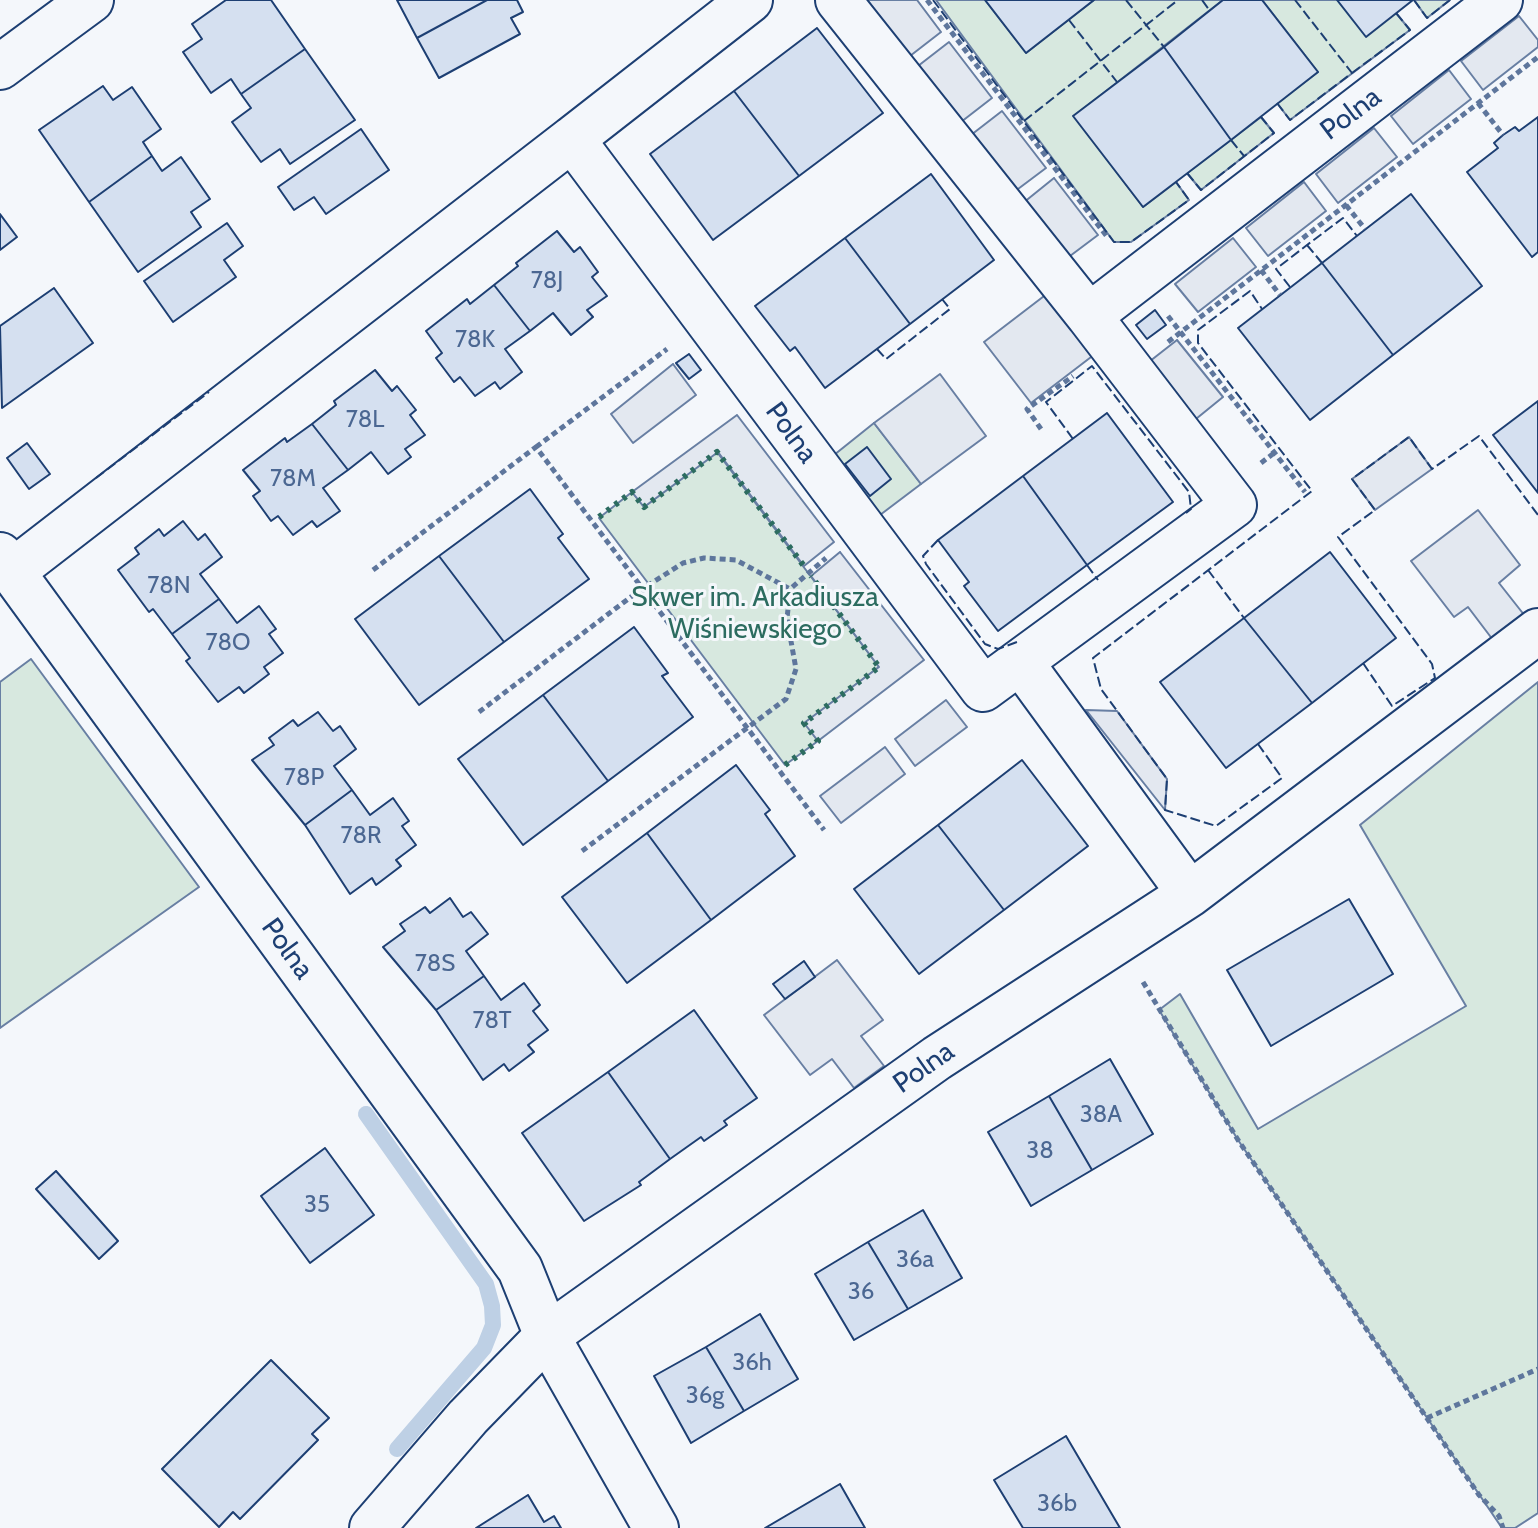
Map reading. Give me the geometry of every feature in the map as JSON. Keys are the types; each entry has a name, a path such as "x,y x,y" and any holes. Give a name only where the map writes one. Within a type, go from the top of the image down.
{"street":[{"path":"0,67 91,0"},
{"name":"Polna","path":"656,1528 547,1336 520,1269 6,563 572,139 750,0"},
{"name":"Polna","path":"572,139 983,689 1022,664 1234,505 1132,370 838,0"},
{"name":"Polna","path":"1089,316 1500,0"},
{"name":"Polna","path":"372,1528 468,1417 547,1336 937,1058 1190,894 1538,631"},
{"path":"1022,664 1190,894"}],"path":[{"path":"1041,429 1027,409 1090,363 1132,370 1538,57"},
{"path":"1478,103 1503,135"},
{"path":"1346,205 1365,229"},
{"path":"1261,270 1280,295"},
{"path":"373,570 669,348"},
{"path":"536,447 824,830"},
{"path":"582,851 786,699 796,669 787,619 790,589 863,530"},
{"path":"479,712 643,589 683,563 713,558 747,563 790,589"},
{"path":"1118,940 1238,1140 1479,1495 1499,1516 1503,1528"},
{"path":"1427,1418 1538,1369"}],"green space":[{"path":"936,0 985,0 1026,53 1094,0 1223,0 1074,116 1143,207 1176,182 1189,200 1131,242 1114,242"},
{"path":"1262,0 1337,0 1396,13 1410,30 1290,120 1277,103 1318,72"},
{"path":"1414,0 1450,0 1427,18"},
{"path":"1261,117 1274,133 1201,190 1187,173"},
{"path":"874,423 921,484 880,515 834,455"},
{"name":"Skwer im. Arkadiusza Wiśniewskiego","path":"717,452 879,667 805,723 818,741 785,765 599,518 632,492 644,507"},
{"path":"31,659 199,887 0,1028 0,682"},
{"path":"1538,682 1538,1513 1515,1528 1502,1528 1238,1140 1159,1010 1180,994 1258,1129 1466,1006 1360,825"}],"shaded area":[{"path":"867,0 917,0 941,32 910,56"},
{"path":"1519,16 1538,40 1538,47 1483,90 1461,61"},
{"path":"949,42 992,98 961,122 918,66"},
{"path":"1449,70 1471,99 1413,144 1391,116"},
{"path":"1002,111 1046,168 1014,192 971,135"},
{"path":"1374,128 1397,157 1338,203 1316,174"},
{"path":"1054,178 1098,235 1066,259 1023,203"},
{"path":"1304,182 1326,211 1268,256 1246,228"},
{"path":"1233,238 1256,267 1198,312 1175,284"},
{"path":"1048,293 1095,354 1031,403 984,342"},
{"path":"1177,340 1223,397 1191,423 1145,365"},
{"path":"673,364 696,395 633,443 611,414"},
{"path":"940,374 986,436 921,484 874,423"},
{"path":"737,415 834,542 804,566 718,452 644,507 632,492"},
{"path":"1409,437 1432,469 1375,510 1352,479"},
{"path":"1478,510 1520,565 1499,583 1525,616 1493,640 1468,607 1454,617 1411,561"},
{"path":"840,552 924,660 818,741 804,723 879,667 811,576"},
{"path":"946,700 967,727 915,766 895,739"},
{"path":"1086,710 1117,711 1167,779 1165,810"},
{"path":"885,747 905,774 841,823 820,796"},
{"path":"837,960 883,1020 861,1036 884,1066 854,1088 832,1059 810,1075 764,1015"}],"building":[{"path":"226,0 271,0 305,49 241,94 231,79 211,93 183,52 202,39 192,24"},
{"path":"397,0 487,0 417,38"},
{"path":"487,0 517,0 523,12 511,18 520,34 439,78 417,38"},
{"path":"985,0 1094,0 1026,53"},
{"path":"1223,0 1262,0 1318,72 1231,140 1164,47"},
{"path":"1337,0 1413,0 1366,37"},
{"path":"817,28 883,113 799,176 734,91"},
{"path":"1164,47 1231,140 1143,207 1073,116"},
{"path":"305,49 355,120 290,164 280,149 261,162 232,122 251,108 241,94"},
{"path":"103,86 113,100 132,87 161,129 143,142 152,156 89,202 39,130"},
{"path":"734,91 799,176 713,240 650,154"},
{"path":"1538,117 1538,252 1532,257 1467,172 1498,148 1494,143 1503,135 1515,127 1519,131"},
{"path":"361,129 389,170 326,214 314,197 294,210 278,187"},
{"path":"152,156 162,171 181,157 210,199 191,212 201,227 138,272 89,202"},
{"path":"931,174 994,260 910,324 845,238"},
{"path":"1411,194 1482,286 1393,355 1322,263"},
{"path":"0,214 17,237 0,250"},
{"path":"227,223 243,246 224,260 236,277 173,322 144,281"},
{"path":"557,231 574,252 580,247 598,272 592,277 607,296 587,310 593,317 571,335 553,313 530,331 494,285"},
{"path":"845,238 910,324 825,388 795,347 790,351 755,306"},
{"path":"1322,263 1393,355 1310,420 1238,328"},
{"path":"494,285 530,331 505,349 522,372 500,389 495,382 475,396 460,377 454,382 436,358 442,353 426,331 467,299 470,304"},
{"path":"54,288 93,343 2,408 0,326"},
{"path":"1155,310 1166,325 1147,339 1136,325"},
{"path":"689,354 701,370 689,379 676,363"},
{"path":"375,370 392,391 397,386 416,410 410,415 425,435 405,449 411,457 388,474 371,452 348,470 312,424 336,405 334,401"},
{"path":"1538,401 1538,493 1493,435"},
{"path":"1107,413 1173,502 1087,565 1023,476"},
{"path":"312,424 348,470 323,488 340,511 317,527 312,521 293,535 278,516 271,521 253,496 260,491 243,470 285,438 287,442"},
{"path":"27,443 50,474 29,489 7,458"},
{"path":"867,447 891,479 870,496 845,464"},
{"path":"1023,476 1087,565 998,631 964,586 969,582 938,540"},
{"path":"530,489 563,534 558,538 589,579 504,642 439,556"},
{"path":"183,521 198,540 205,534 222,557 200,574 219,599 172,634 153,609 149,612 118,570 139,554 135,548 159,529 164,536"},
{"path":"1330,552 1396,638 1312,703 1244,618"},
{"path":"439,556 504,642 419,705 355,619"},
{"path":"219,599 237,623 259,606 276,629 269,634 283,653 264,667 269,674 244,693 239,687 218,702 186,661 190,658 172,634"},
{"path":"1244,618 1312,703 1226,768 1160,682"},
{"path":"634,627 668,673 662,676 693,717 608,781 543,695"},
{"path":"543,695 608,781 523,845 458,759"},
{"path":"318,712 333,731 340,726 356,749 334,766 352,790 305,825 252,760 274,745 269,738 293,720 298,726"},
{"path":"1022,760 1088,846 1004,910 938,825"},
{"path":"736,765 770,810 765,814 795,856 711,920 647,833"},
{"path":"352,790 370,815 393,798 409,821 402,826 416,845 396,860 401,866 376,885 372,878 350,894 305,825"},
{"path":"938,825 1004,910 919,974 854,889"},
{"path":"647,833 711,920 627,983 562,897"},
{"path":"450,898 463,917 471,912 488,934 466,951 484,976 436,1010 383,947 405,931 400,924 425,907 430,913"},
{"path":"1349,899 1393,974 1271,1046 1227,970"},
{"path":"804,961 815,977 785,999 773,984"},
{"path":"484,976 501,1000 524,983 540,1005 533,1011 548,1030 528,1045 534,1052 509,1071 504,1064 483,1080 436,1010"},
{"path":"694,1010 757,1098 724,1121 727,1125 704,1141 701,1137 670,1159 608,1072"},
{"path":"1110,1059 1153,1134 1092,1170 1049,1096"},
{"path":"608,1072 670,1159 639,1182 641,1185 584,1221 522,1133"},
{"path":"1049,1096 1092,1170 1031,1206 988,1132"},
{"path":"325,1148 374,1215 310,1263 261,1196"},
{"path":"56,1171 118,1241 99,1259 36,1189"},
{"path":"923,1210 962,1278 908,1309 868,1242"},
{"path":"868,1242 908,1309 854,1340 815,1274"},
{"path":"760,1314 798,1379 744,1411 706,1347"},
{"path":"706,1347 744,1411 691,1443 654,1376"},
{"path":"271,1360 329,1418 312,1434 318,1440 240,1519 233,1512 219,1527 162,1469"},
{"path":"1066,1436 1120,1528 1023,1528 994,1480"},
{"path":"840,1484 865,1528 765,1528"},
{"path":"528,1495 544,1522 554,1516 561,1528 476,1528"}],"waterway":[{"path":"366,1114 486,1284 492,1306 493,1325 484,1348 397,1449"}],"hedge":[{"path":"599,517 632,492 644,507 717,452 804,566"},
{"path":"785,765 818,741 804,723 879,667 811,576"}],"fence":[{"path":"933,0 1114,242 1131,242 1189,200 1176,182"},
{"path":"1126,0 1164,47"},
{"path":"1024,121 1178,0"},
{"path":"1202,0 1210,11"},
{"path":"1277,103 1290,120 1352,73 1295,0"},
{"path":"1414,0 1427,18 1450,0"},
{"path":"1352,73 1410,30 1396,13"},
{"path":"1069,20 1117,82"},
{"path":"1187,173 1201,190 1274,133 1261,117"},
{"path":"1231,140 1244,156"},
{"path":"1290,287 1276,269 1307,245 1343,218 1357,236"},
{"path":"1307,245 1322,263"},
{"path":"1258,744 1282,778 1216,826 1165,810 1167,779 1101,689 1093,658 1312,491 1198,343 1198,330 1250,291 1262,309"},
{"path":"877,349 886,359 950,309 942,299"},
{"path":"1073,439 1046,402 1092,366 1189,492 1191,509 1186,513"},
{"path":"96,478 209,392"},
{"path":"1363,663 1392,706 1435,678 1432,664 1338,537 1375,510 1352,479 1409,437 1432,469 1479,436 1538,515"},
{"path":"938,540 923,556 926,564 985,644 998,649 1017,642"},
{"path":"1087,565 1098,580"},
{"path":"1208,570 1244,618"}]}
